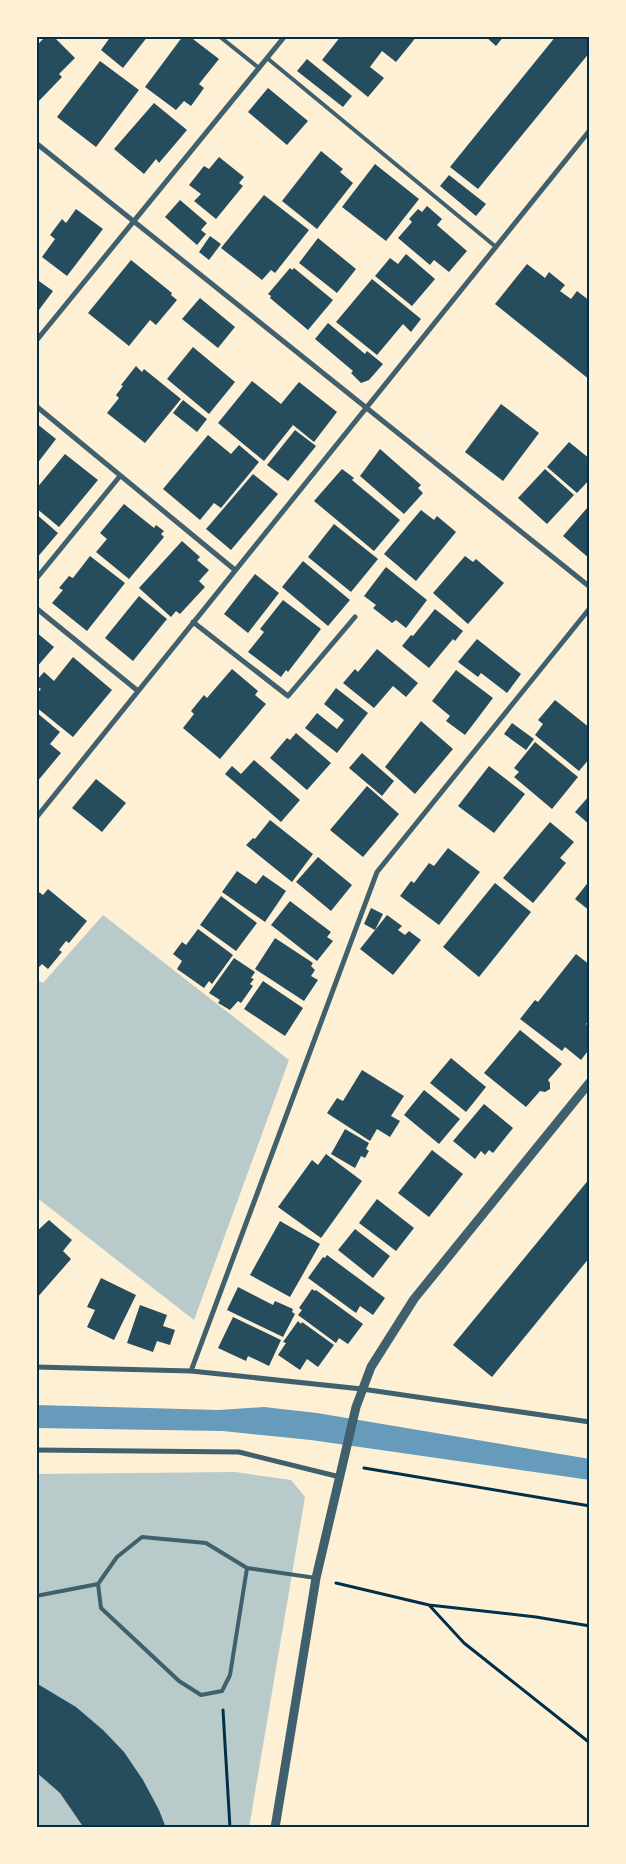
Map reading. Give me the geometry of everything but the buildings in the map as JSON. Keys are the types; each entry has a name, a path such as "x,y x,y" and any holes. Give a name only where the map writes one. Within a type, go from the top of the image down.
{"street":[{"path":"36,341 285,36"},
{"path":"36,818 590,130"},
{"path":"36,143 590,587"},
{"path":"36,406 235,570"},
{"path":"36,579 120,476"},
{"path":"36,608 138,691"},
{"path":"191,1371 377,872 590,608"},
{"path":"193,622 288,696 355,617"},
{"path":"36,807 42,811"},
{"path":"275,1828 316,1578 356,1407 371,1366 414,1299 590,1082"},
{"path":"36,1367 191,1371 362,1389 590,1422"},
{"path":"36,1450 239,1452 340,1477"}],"lane":[{"path":"219,36 259,68"},
{"path":"267,58 496,248"},
{"path":"247,1568 230,1675 222,1692 200,1696 179,1681 101,1608 98,1584 117,1556 142,1537 206,1543 247,1568 316,1578"},
{"path":"36,1596 98,1584"}],"path":[{"path":"343,1464 590,1506"},
{"path":"316,1578 429,1605 590,1626"},
{"path":"429,1605 464,1643 590,1743"},
{"path":"222,1692 230,1828"}],"shaded area":[{"path":"103,915 289,1060 194,1320 36,1197 36,979 43,983"},
{"path":"235,1472 291,1480 305,1497 249,1828 36,1828 36,1474"}],"water":[{"path":"36,1405 219,1410 264,1407 317,1413 590,1459 590,1480 311,1440 223,1431 36,1428"}]}
